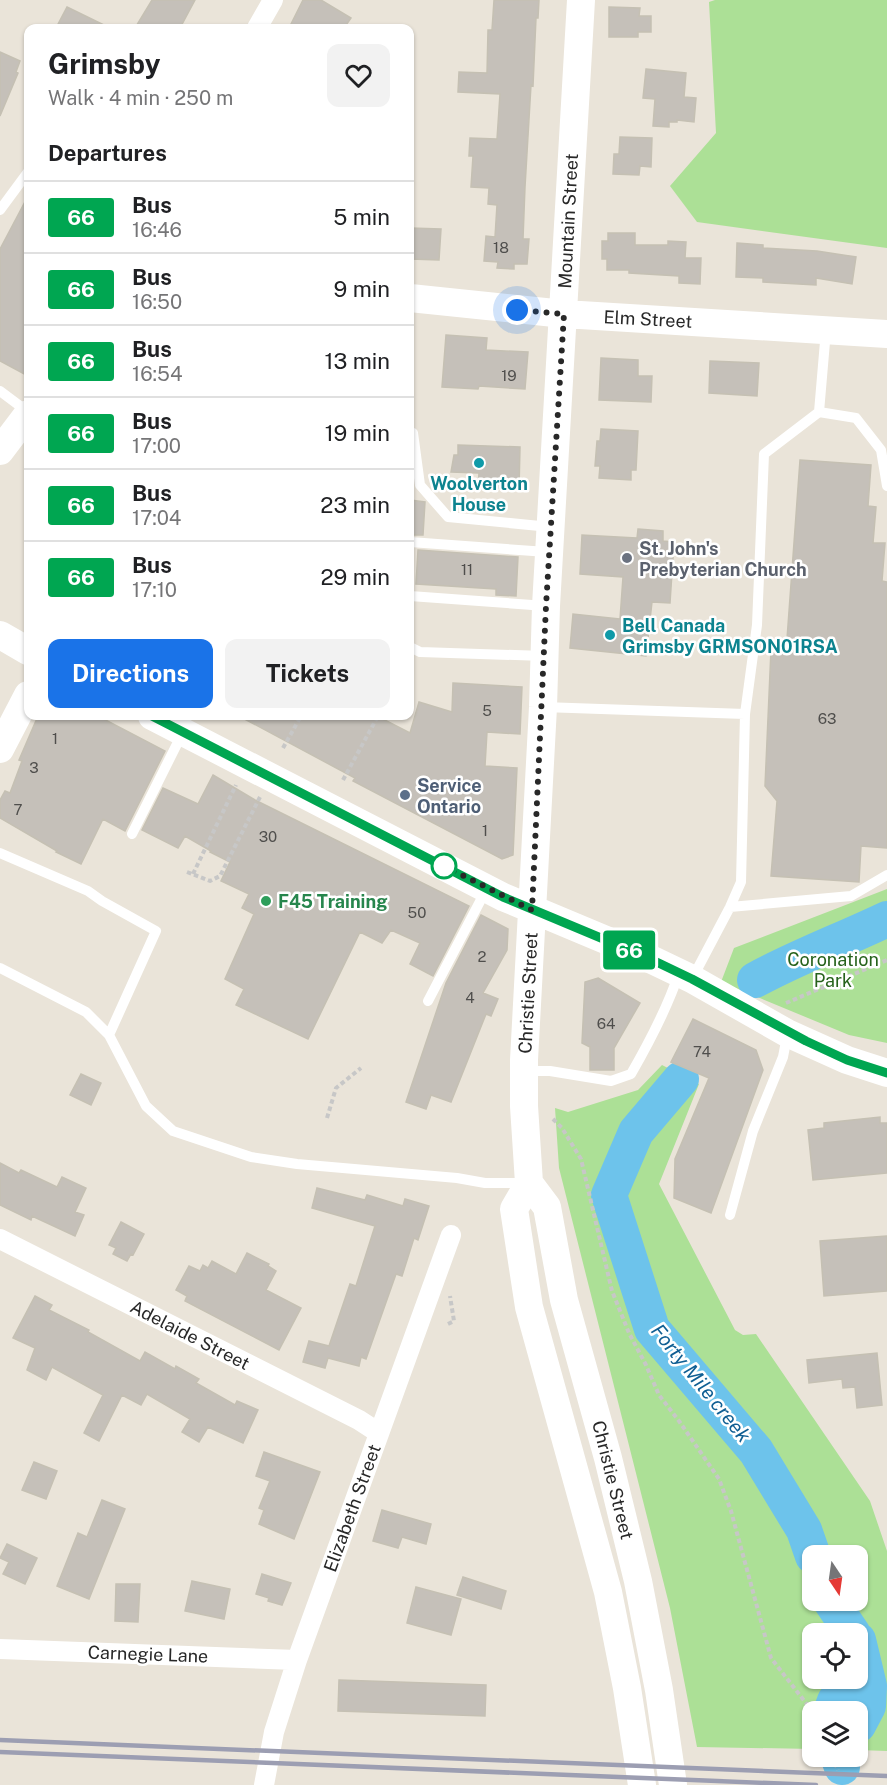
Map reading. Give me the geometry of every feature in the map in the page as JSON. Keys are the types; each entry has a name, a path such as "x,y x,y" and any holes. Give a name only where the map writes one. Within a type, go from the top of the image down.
{"main road":[{"name":"Mountain Street","path":"532,910 546,606 581,0"},
{"name":"Elm Street","path":"414,298 564,314 887,334"},
{"path":"0,451 24,418"},
{"path":"0,635 24,649"},
{"path":"0,749 24,703"},
{"path":"160,720 532,910 644,956 686,976 787,1033 847,1060 887,1073"},
{"name":"Christie Street","path":"532,910 524,1071 529,1183 514,1209 529,1307 608,1592 627,1688 642,1785"},
{"name":"Christie Street","path":"529,1183 547,1207 564,1300 608,1458 638,1581 659,1690 673,1785"}],"street":[{"path":"259,24 273,0"},
{"name":"Elizabeth Street","path":"264,1785 274,1732 297,1660 451,1235"},
{"name":"Adelaide Street","path":"0,1239 359,1420 380,1433"},
{"name":"Carnegie Lane","path":"0,1648 297,1660"}],"lane":[{"path":"0,210 24,177"},
{"path":"819,412 826,330"},
{"path":"0,391 24,410"},
{"path":"524,1071 559,1072 611,1081 631,1074 670,1000 730,907 741,882 745,714 757,625 764,454 819,412 856,418 881,450 887,486"},
{"path":"414,440 420,485 448,518 550,539"},
{"path":"414,542 550,539"},
{"path":"414,596 546,606"},
{"path":"414,648 420,652 544,656"},
{"path":"543,707 745,714"},
{"path":"132,834 183,732"},
{"path":"0,853 88,891 102,902 156,931 109,1035"},
{"path":"730,907 851,896 887,875"},
{"path":"428,1001 487,888"},
{"path":"0,968 86,1012 109,1035 146,1106 173,1131 251,1157 297,1164 457,1178 485,1183 529,1183"},
{"path":"730,1215 753,1131 783,1057 787,1033"}],"path":[{"path":"283,748 299,720"},
{"path":"343,780 376,720"},
{"path":"193,874 236,784"},
{"path":"187,872 210,881 220,876 261,796"},
{"path":"786,1003 887,960"},
{"path":"327,1118 336,1088 361,1068"},
{"path":"553,1119 562,1128 581,1159 612,1291 629,1333 658,1395 719,1479 731,1511 771,1658 804,1701"},
{"path":"448,1324 454,1321 449,1292"}],"green space":[{"path":"715,0 887,0 887,248 697,222 670,186 716,133 709,2"},
{"name":"Coronation Park","path":"887,889 887,1043 849,1035 721,982 734,948"},
{"path":"662,1065 699,1084 659,1184 735,1330 743,1335 756,1334 870,1501 887,1551 887,1751 868,1750 868,1701 802,1701 802,1749 697,1747 670,1608 559,1168 555,1108 568,1112 638,1090"}],"building":[{"path":"152,0 195,0 182,24 137,24"},
{"path":"303,0 321,0 351,18 347,24 291,24"},
{"path":"494,0 539,0 525,187 523,239 529,239 527,264 514,264 514,269 497,268 498,262 484,261 486,236 495,237 497,205 488,204 489,188 471,187 473,156 469,156 470,138 497,139 500,94 458,92 459,72 487,73 488,30 492,30"},
{"path":"67,7 102,24 58,24"},
{"path":"609,7 640,8 639,16 651,16 651,32 638,32 638,37 609,37"},
{"path":"0,52 20,61 16,72 18,73 0,116"},
{"path":"646,69 686,73 684,97 696,98 694,122 677,120 677,122 669,122 669,127 653,126 655,99 643,98"},
{"path":"620,137 652,138 651,167 640,166 639,175 613,174 614,154 619,154"},
{"path":"24,204 24,374 0,361 0,249"},
{"path":"414,228 441,229 439,260 414,259"},
{"path":"608,233 635,233 635,245 668,245 668,241 686,242 685,258 701,258 700,284 679,283 679,276 629,273 629,270 607,270 607,259 602,259 602,241 608,241"},
{"path":"737,243 763,245 763,248 817,251 856,257 852,284 816,278 816,285 763,282 763,278 736,277"},
{"path":"446,335 487,338 486,350 528,352 525,389 479,386 478,389 442,387"},
{"path":"601,358 638,360 638,376 652,376 651,402 599,400"},
{"path":"710,361 759,363 757,396 709,393"},
{"path":"601,429 638,431 636,470 631,470 631,480 599,478 600,466 595,466 597,441 600,441"},
{"name":"Woolverton House","path":"458,445 520,447 519,489 478,487 479,473 451,472 454,455 458,455"},
{"path":"800,460 871,465 868,506 876,507 873,543 885,543 882,581 887,582 887,848 861,846 859,882 771,876 777,801 765,786 771,650 787,639"},
{"path":"414,501 425,502 423,535 414,535"},
{"name":"St. John's Prebyterian Church","path":"638,529 663,531 663,541 674,542 670,603 652,602 646,656 570,648 573,614 620,619 623,577 580,574 582,535 637,538"},
{"path":"418,550 518,557 516,596 496,595 496,589 416,584"},
{"path":"453,683 522,687 520,734 487,732 485,766 517,768 513,855 502,859 353,781 355,778 246,720 385,720 410,733 419,702 452,712"},
{"path":"36,720 106,720 165,751 125,831 103,819 81,864 56,852 0,818 0,800 5,791 10,793 22,761 19,760"},
{"path":"213,775 255,800 469,906 433,976 410,964 420,943 391,930 382,943 360,932 308,1039 236,1005 244,989 225,979 254,914 242,908 249,894 221,881 230,862 185,836 178,848 142,830 163,788 198,804"},
{"path":"481,915 508,929 507,950 483,993 498,999 491,1016 486,1014 451,1102 431,1095 426,1109 406,1102 446,983"},
{"path":"598,978 640,1003 614,1048 614,1070 590,1070 590,1047 582,1043 585,982"},
{"path":"693,1019 756,1050 763,1070 711,1213 674,1198 675,1159 709,1078 671,1062"},
{"path":"81,1074 101,1083 91,1105 70,1095"},
{"path":"880,1117 880,1123 887,1123 887,1173 813,1180 808,1130 824,1128 824,1123"},
{"path":"0,1163 19,1173 21,1170 57,1187 62,1177 86,1188 75,1212 84,1215 75,1236 32,1216 31,1220 0,1205"},
{"path":"317,1188 365,1200 367,1195 403,1206 405,1199 429,1206 418,1240 414,1238 402,1276 396,1274 366,1359 361,1357 359,1366 328,1358 325,1368 303,1362 309,1341 329,1346 350,1284 356,1286 375,1226 312,1208"},
{"path":"121,1222 144,1234 133,1255 131,1254 127,1261 113,1254 116,1248 109,1245"},
{"path":"887,1236 887,1291 824,1296 820,1241"},
{"path":"247,1253 269,1264 268,1266 276,1271 266,1290 301,1308 279,1350 185,1301 187,1296 176,1290 189,1266 200,1271 203,1265 208,1268 212,1261 236,1274"},
{"path":"35,1296 52,1305 49,1310 89,1330 88,1332 140,1361 145,1352 199,1379 196,1383 235,1405 237,1401 258,1410 243,1443 208,1427 199,1442 182,1432 190,1419 147,1394 141,1405 122,1395 99,1441 84,1433 103,1395 52,1367 46,1380 27,1370 35,1348 13,1338"},
{"path":"877,1353 882,1405 857,1408 855,1387 843,1388 842,1379 809,1383 807,1360"},
{"path":"264,1452 320,1472 294,1539 259,1524 264,1510 259,1508 270,1481 256,1476"},
{"path":"34,1462 57,1471 46,1499 22,1490"},
{"path":"102,1500 125,1509 89,1599 57,1586 78,1533 87,1537"},
{"path":"382,1510 431,1524 426,1544 402,1537 398,1548 373,1541"},
{"path":"7,1544 37,1558 25,1584 3,1574 9,1562 0,1558"},
{"path":"262,1574 291,1583 282,1605 256,1594"},
{"path":"463,1577 506,1591 501,1609 457,1595"},
{"path":"192,1581 230,1589 224,1619 185,1611"},
{"path":"116,1584 140,1584 138,1622 115,1621"},
{"path":"416,1587 461,1599 451,1635 407,1623"},
{"path":"339,1680 486,1685 485,1716 338,1711"}],"waterway":[{"name":"Forty Mile creek","path":"755,980 887,919"},
{"name":"Forty Mile creek","path":"681,1079 636,1132 609,1195 652,1329 756,1451 804,1530 809,1545"},
{"name":"Forty Mile creek","path":"837,1611 846,1623"},
{"name":"Forty Mile creek","path":"868,1682 868,1686"},
{"name":"Forty Mile creek","path":"868,1706 869,1686"},
{"name":"Forty Mile creek","path":"835,1701 862,1689"}],"railway":[{"path":"0,1740 887,1776"},
{"path":"0,1752 816,1785"}],"bus line":[{"name":"66","path":"160,720 503,897 644,956 692,979 787,1033 847,1060 887,1073"}],"place":[{"name":"Woolverton House","path":"479,463"},
{"name":"St. John's Prebyterian Church","path":"627,558"},
{"name":"Bell Canada Grimsby GRMSON01RSA","path":"610,635"},
{"name":"Service Ontario","path":"405,795"},
{"name":"F45 Training","path":"266,901"}],"route":[{"path":"444,866 532,910 546,606 564,314 517,310"}]}
